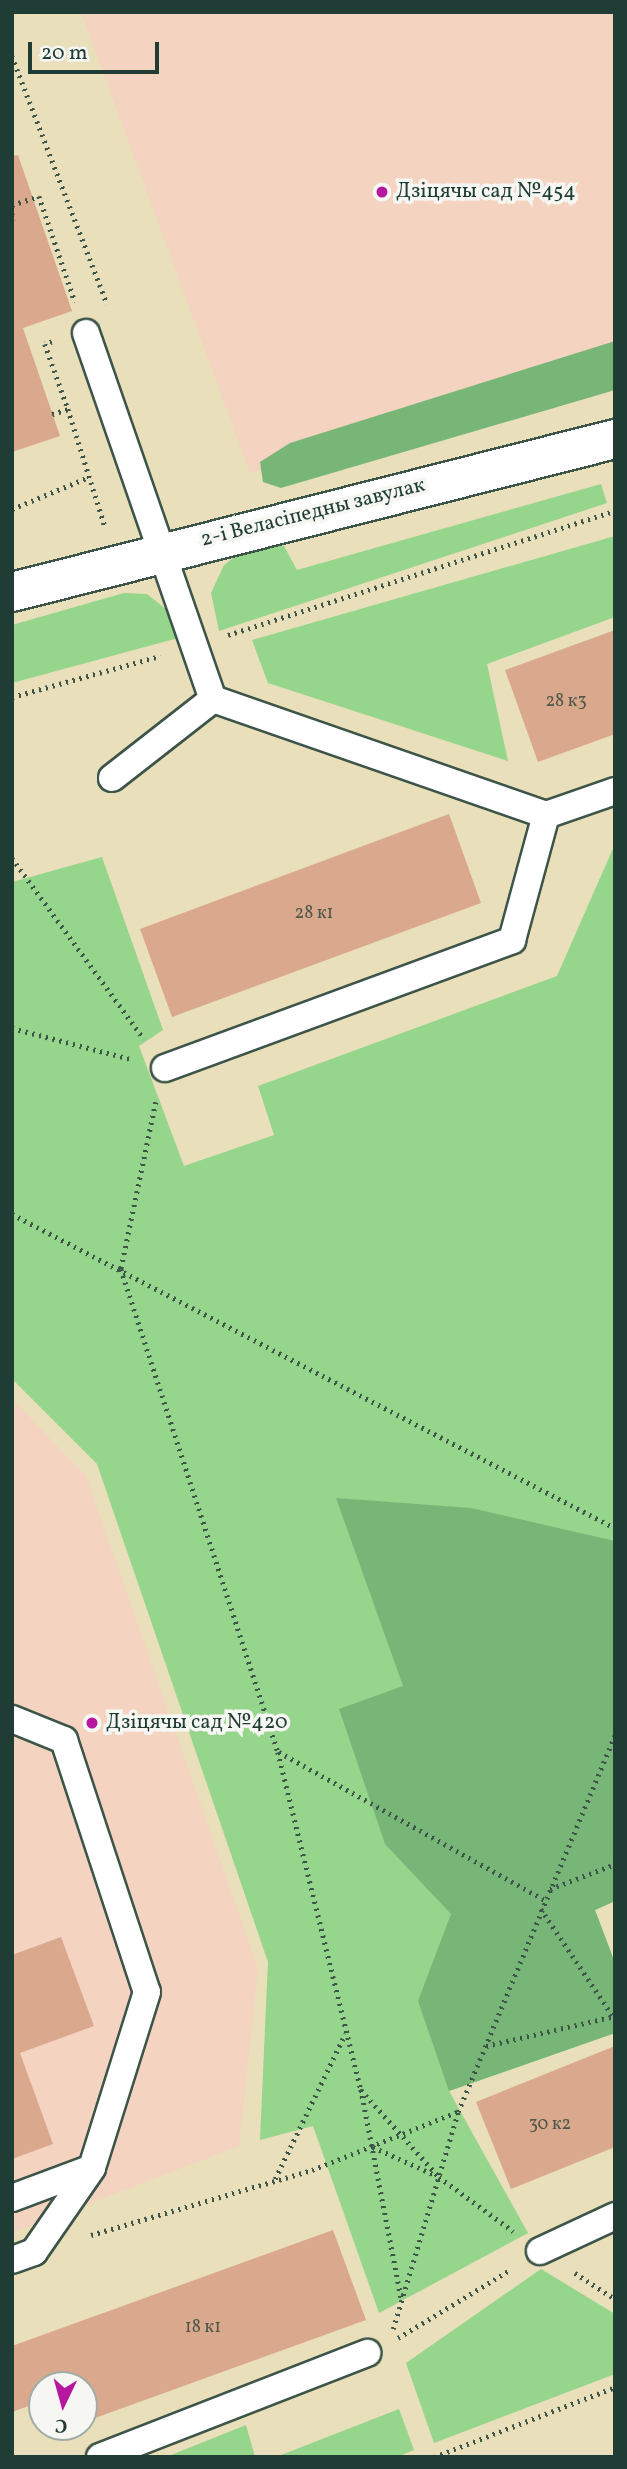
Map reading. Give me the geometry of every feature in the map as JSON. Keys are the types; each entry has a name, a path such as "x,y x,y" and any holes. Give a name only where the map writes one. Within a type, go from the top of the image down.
{"street":[{"name":"2-і Веласіпедны завулак","path":"12,593 161,551 615,439"}],"lane":[{"path":"86,333 213,699"},
{"path":"113,778 213,699"},
{"path":"213,699 545,815 615,791"},
{"path":"165,1068 512,940 545,815"},
{"path":"12,1719 64,1740 147,1992 92,2168 23,2256"},
{"path":"12,2198 92,2168"},
{"path":"540,2251 615,2216"},
{"path":"100,2457 367,2353"}],"path":[{"path":"12,56 112,315"},
{"path":"52,414 68,409 103,520"},
{"path":"12,509 89,477"},
{"path":"12,697 194,646 615,511"},
{"path":"12,858 165,1068"},
{"path":"12,1028 165,1068"},
{"path":"152,1118 121,1269 278,1752 360,2090 402,2301"},
{"path":"12,1214 615,1528"},
{"path":"360,2090 439,2177 540,2251 389,2344 439,2177 458,2112 615,1735"},
{"path":"610,1745 615,1752"},
{"path":"278,1752 545,1900"},
{"path":"550,1889 615,1864"},
{"path":"486,2046 614,2016 541,1909"},
{"path":"275,2179 345,2033"},
{"path":"23,2256 275,2179 458,2112"},
{"path":"371,2146 439,2177"},
{"path":"433,2457 615,2387"}],"shaded area":[{"name":"Дзіцячы сад №454","path":"81,12 615,12 615,373 250,473"},
{"name":"Дзіцячы сад №420","path":"12,1399 86,1476 258,1969 239,2146 12,2233"}],"green space":[{"path":"615,341 615,390 281,488 263,482 260,462 290,443"},
{"path":"601,484 607,503 219,631 211,593 224,565 249,546 284,546 297,570"},
{"path":"615,536 615,617 487,664 508,761 268,683 252,640"},
{"path":"124,593 147,594 167,610 178,638 12,683 12,625"},
{"path":"615,844 615,1901 595,1910 615,1963 615,2033 449,2091 528,2233 379,2313 313,2126 260,2140 268,1962 97,1464 12,1379 12,882 102,857 163,1030 139,1046 184,1166 274,1135 258,1086 557,976"},
{"path":"336,1498 471,1508 615,1541 615,1901 595,1910 615,1963 615,2033 449,2091 418,2001 451,1914 385,1844 339,1709 403,1686"},
{"path":"541,2269 615,2314 615,2374 434,2443 406,2363"},
{"path":"399,2409 414,2450 397,2457 276,2457"},
{"path":"246,2425 255,2457 166,2457"}],"building":[{"path":"18,155 72,311 23,328 60,436 12,452 12,156"},
{"path":"615,630 615,734 538,762 505,670"},
{"path":"449,814 481,903 172,1017 140,929"},
{"path":"61,1937 94,2026 20,2053 53,2144 12,2159 12,1955"},
{"path":"615,2046 615,2147 511,2189 476,2102"},
{"path":"333,2230 366,2320 98,2417 98,2371 28,2371 28,2406 12,2412 12,2346"}],"place":[{"name":"Дзіцячы сад №454","path":"382,192"},
{"name":"Дзіцячы сад №420","path":"92,1723"}]}
